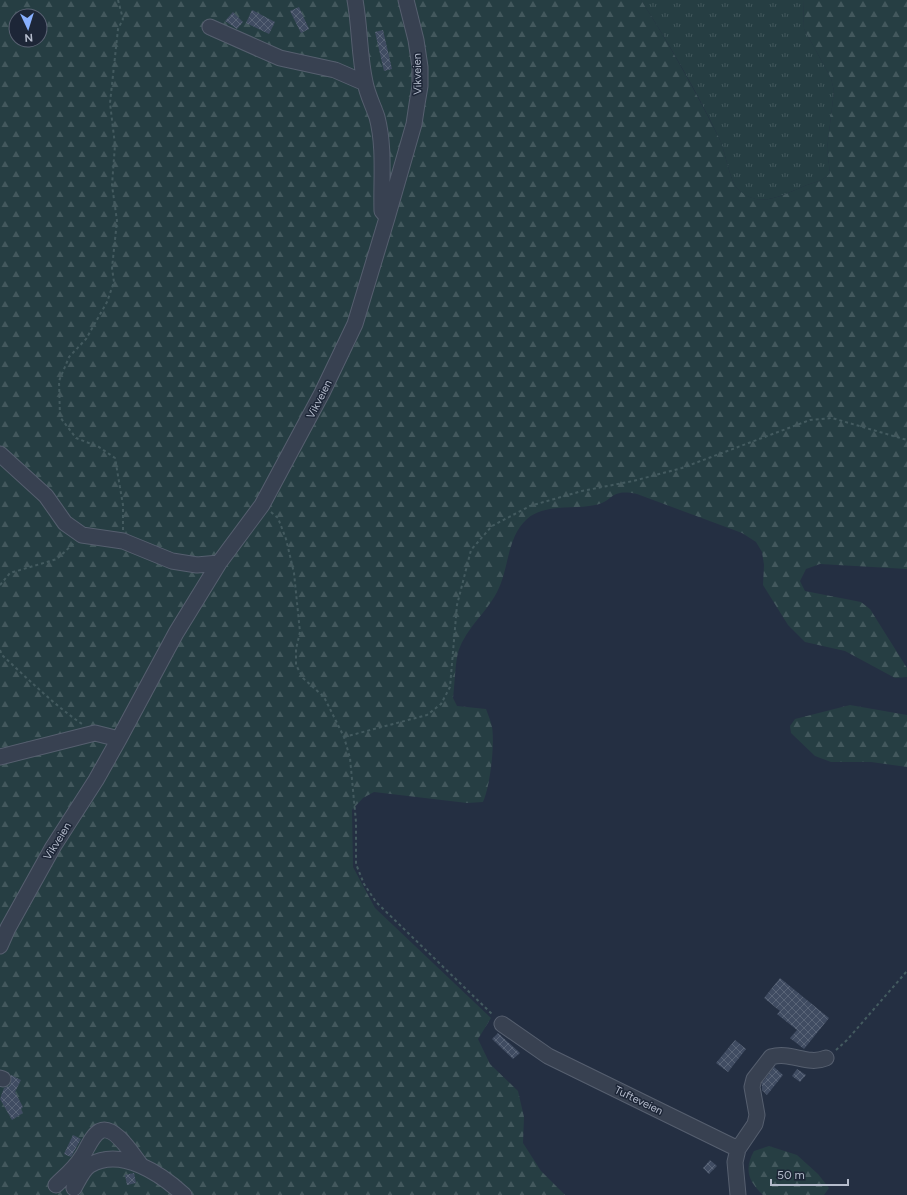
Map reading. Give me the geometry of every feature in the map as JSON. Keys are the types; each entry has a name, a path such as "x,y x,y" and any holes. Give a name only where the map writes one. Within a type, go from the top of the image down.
{"street":[{"path":"355,0 358,19 360,53 365,83 377,118 383,165 382,211 387,218"},
{"name":"Vikveien","path":"0,946 8,928 52,848 96,780 120,739 176,633 219,563 262,505 291,454 355,324 414,124 420,86 416,40 406,0"},
{"path":"210,27 236,40 280,58 335,70 365,83"},
{"path":"0,454 46,496 65,523 82,536 123,541 172,561 197,565 219,563"},
{"path":"0,757 95,733 120,739"},
{"name":"Tufteveien","path":"502,1024 548,1056 738,1149"},
{"path":"738,1195 735,1162 738,1149 755,1124 756,1120 756,1100 752,1088 754,1079 770,1057 785,1054 819,1061 826,1058"},
{"path":"56,1185 80,1160 94,1137 101,1130 108,1130 118,1135 140,1164 184,1195"},
{"path":"74,1188 88,1166 105,1160 140,1164"}],"path":[{"path":"118,0 123,19 118,29 110,103 115,145 112,186 117,221 112,268 114,282 107,302 86,339 69,356 59,381 60,417 76,438 99,447 115,458 122,505 123,541"},
{"path":"344,736 427,716 441,704 450,686 457,605 471,550 492,526 530,506 582,491 633,481 682,468 810,420 832,418 907,440"},
{"path":"262,505 278,518 286,539 294,573 300,632 296,649 296,665 303,678 324,697 344,736 350,758 356,822 356,864 364,884 376,902 502,1024"},
{"path":"0,585 10,573 57,559 82,536"},
{"path":"0,650 2,656 64,711 95,733"},
{"path":"826,1058 848,1040 907,970"}],"green space":[{"path":"0,0 641,0 672,51 711,122 722,145 734,184 745,195 763,200 781,196 819,181 830,173 827,149 834,91 831,78 804,29 803,0 907,0 907,569 820,564 806,569 800,581 805,591 861,602 870,609 907,668 907,677 895,678 845,651 805,642 788,625 763,585 764,565 762,552 756,542 742,533 637,494 628,493 617,494 606,501 595,505 542,511 527,519 516,533 510,549 504,575 497,592 469,630 458,652 453,698 457,706 486,709 492,727 493,744 491,765 488,786 483,802 467,803 374,792 363,798 352,810 353,867 375,908 491,1018 478,1039 490,1064 518,1091 524,1117 523,1143 541,1171 565,1195 0,1195"},
{"path":"641,0 803,0 804,29 831,78 834,91 827,149 830,173 819,181 780,196 762,200 745,195 737,188 732,179 720,140 702,104 683,69"},
{"path":"850,705 907,715 907,767 871,762 831,762 815,756 791,733 790,726 795,719"},
{"path":"769,1146 797,1155 818,1174 829,1188 824,1195 763,1195 751,1180 748,1169 754,1151"}],"building":[{"path":"299,7 309,29 301,33 290,11"},
{"path":"252,10 275,22 269,34 246,23"},
{"path":"233,12 243,22 237,29 225,21"},
{"path":"383,30 392,69 384,71 375,32"},
{"path":"780,978 829,1018 804,1049 790,1038 797,1030 777,1014 780,1011 764,998"},
{"path":"498,1033 520,1053 513,1059 492,1039"},
{"path":"735,1040 746,1049 728,1072 716,1063"},
{"path":"774,1067 783,1075 767,1095 762,1090 762,1083"},
{"path":"797,1069 806,1075 800,1082 792,1076"},
{"path":"11,1075 21,1080 15,1092 23,1107 21,1109 23,1113 12,1120 0,1099 4,1088 9,1086 11,1082"},
{"path":"73,1135 81,1139 71,1157 64,1154"},
{"path":"710,1160 717,1166 709,1174 703,1168"},
{"path":"134,1173 136,1183 127,1185 125,1175"}]}
